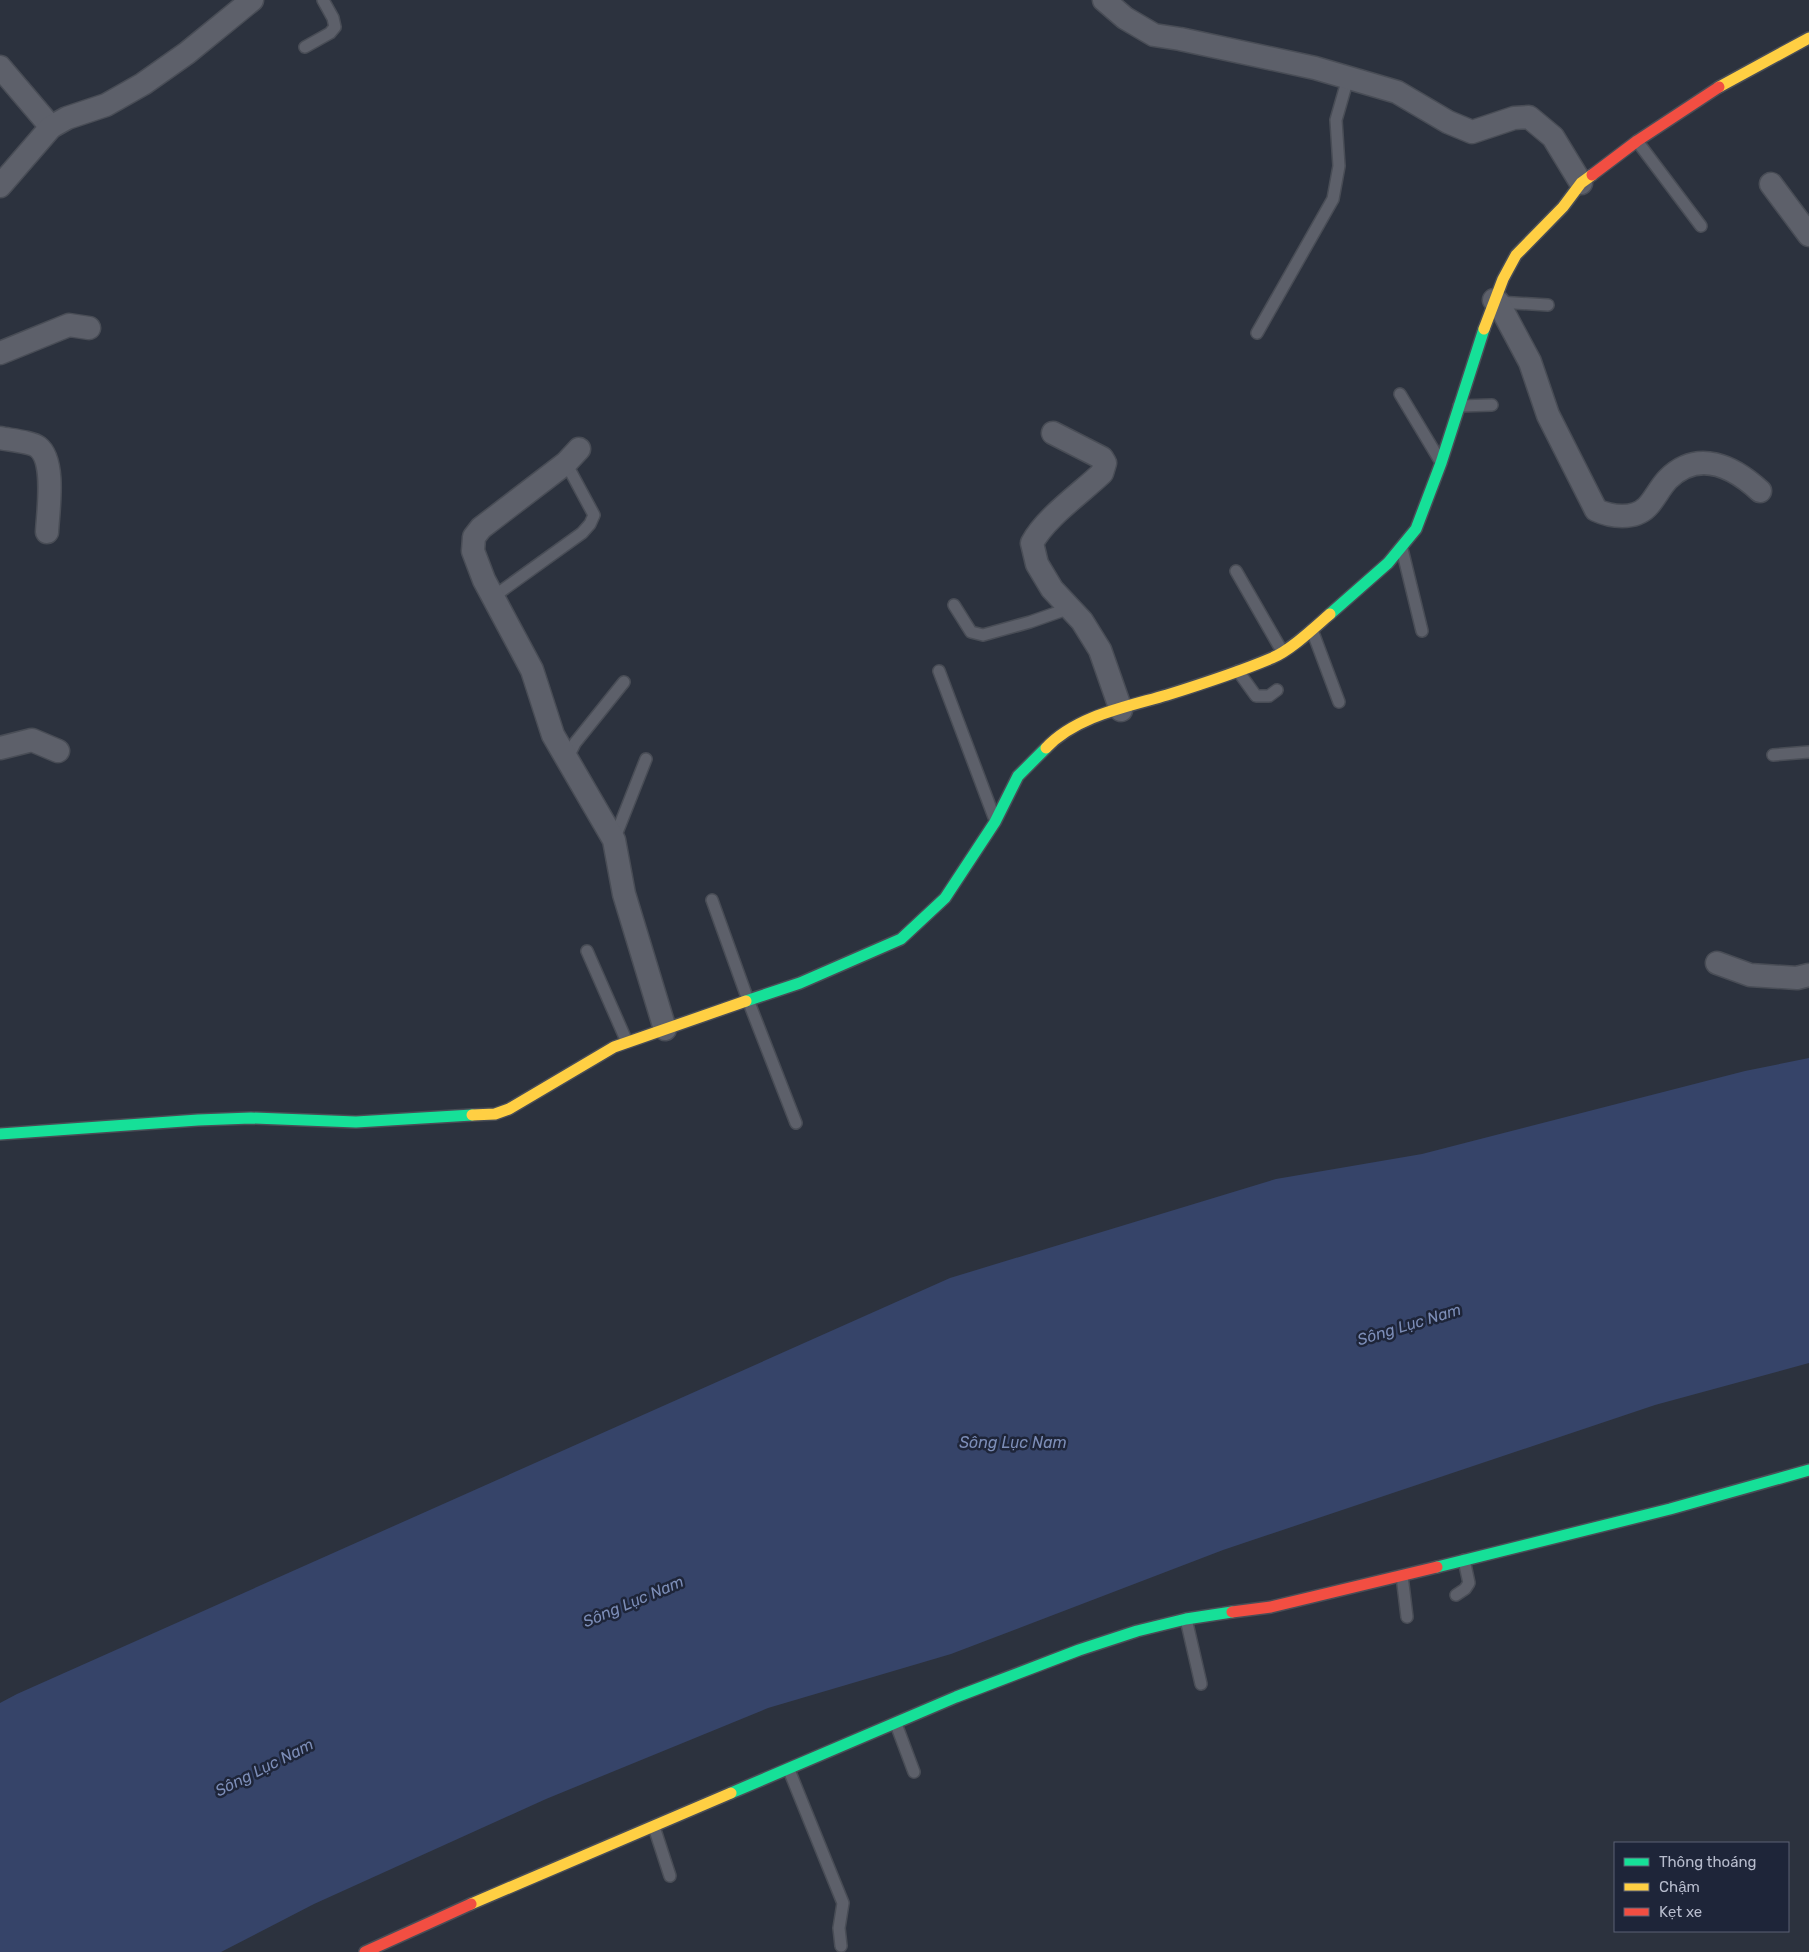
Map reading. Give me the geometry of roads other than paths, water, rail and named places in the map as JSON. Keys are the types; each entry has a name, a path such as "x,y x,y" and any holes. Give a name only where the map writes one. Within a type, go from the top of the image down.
{"street":[{"path":"0,186 52,127 67,118 106,106 143,84 187,53 252,0"},
{"path":"1104,0 1125,18 1154,35 1315,68 1397,92 1448,122 1472,132 1514,118 1529,117 1553,137 1581,183"},
{"path":"0,1134 198,1120 251,1118 356,1122 495,1114 509,1109 614,1047 800,983 901,938 921,922 945,898 996,822 1018,776 1053,740 1070,729 1100,715 1238,671 1274,657 1312,630 1388,563 1416,529 1441,463 1458,406 1503,279 1516,255 1563,207 1581,183 1637,141 1707,93 1809,38"},
{"path":"0,66 52,127"},
{"path":"1771,184 1809,235"},
{"path":"1496,301 1530,362 1548,415 1596,510 1616,516 1634,515 1647,507 1667,479 1692,463 1706,462 1730,470 1749,480 1760,491"},
{"path":"0,353 69,325 89,328"},
{"path":"1053,433 1102,458 1105,463 1102,472 1050,520 1036,535 1032,544 1037,564 1052,589 1082,620 1100,650 1120,710"},
{"path":"0,438 37,446 45,455 50,483 46,532"},
{"path":"572,456 480,528 474,537 473,551 484,580 532,670 552,735 614,840 624,894 665,1029"},
{"path":"0,748 32,740 58,751"},
{"path":"1717,963 1750,975 1798,978 1809,975"},
{"path":"365,1952 436,1919 789,1770 956,1697 1078,1650 1136,1631 1186,1619 1271,1607 1402,1576 1670,1509 1809,1470"}],"lane":[{"path":"305,47 330,33 335,27 333,18 323,0"},
{"path":"1257,333 1333,199 1339,166 1336,120 1348,78"},
{"path":"1637,141 1701,226"},
{"path":"1496,301 1548,305"},
{"path":"1400,394 1441,463"},
{"path":"1458,406 1492,405"},
{"path":"493,597 582,532 590,524 594,515 572,456"},
{"path":"1401,547 1422,631"},
{"path":"1236,571 1282,651"},
{"path":"954,605 971,632 983,635 1030,622 1070,608"},
{"path":"1312,630 1339,702"},
{"path":"939,671 996,822"},
{"path":"1238,671 1256,696 1269,696 1277,690"},
{"path":"567,759 575,743 624,682"},
{"path":"1773,755 1809,752"},
{"path":"614,840 646,759"},
{"path":"712,900 748,1000 796,1123"},
{"path":"587,952 627,1042"},
{"path":"1456,1595 1465,1589 1469,1582 1464,1560"},
{"path":"1402,1576 1407,1617"},
{"path":"1186,1619 1200,1684"},
{"path":"896,1724 914,1772"},
{"path":"789,1770 843,1903 839,1928 841,1946"},
{"path":"654,1827 670,1876"}],"water":[{"name":"Sông Lục Nam","path":"1809,1058 1809,1363 1655,1405 1223,1550 951,1654 768,1708 546,1799 314,1904 221,1952 0,1952 0,1703 17,1694 950,1278 1276,1179 1422,1154 1745,1071"}]}
